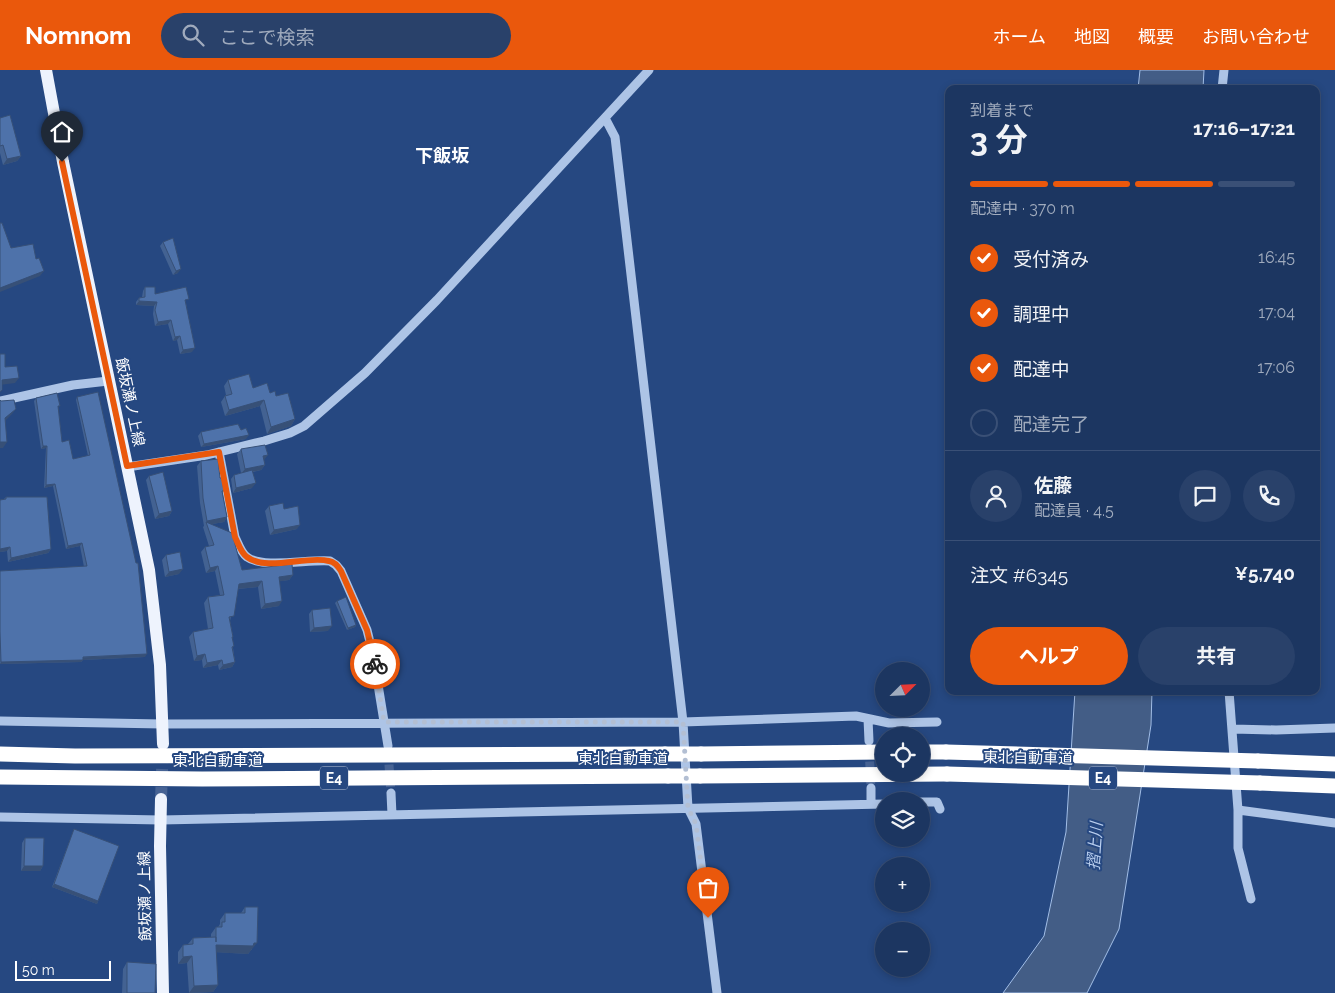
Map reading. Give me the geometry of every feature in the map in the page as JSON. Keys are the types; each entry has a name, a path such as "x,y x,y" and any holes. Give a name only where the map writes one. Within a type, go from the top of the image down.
{"highway":[{"name":"東北自動車道","path":"0,754 75,756 875,752"},
{"name":"東北自動車道","path":"930,752 1258,760 1335,764"},
{"name":"東北自動車道","path":"0,777 126,779 947,774 1335,786"}],"main road":[{"name":"飯坂瀬ノ上線","path":"46,70 62,162 149,570 160,665 163,744"},
{"name":"飯坂瀬ノ上線","path":"161,799 163,993"}],"street":[{"path":"127,466 219,452 264,441 290,433 304,426 365,373 437,300 649,70"},
{"path":"1222,85 1224,70"},
{"path":"605,118 615,137 683,722 688,808 696,824 717,993"},
{"path":"0,401 73,385 108,381"},
{"path":"219,452 235,537 246,557 257,561 273,563 330,561 341,571 367,630 374,654 388,746"},
{"path":"1229,695 1238,810 1238,848 1251,899"},
{"path":"0,721 162,724 683,722 856,716 889,724 937,722"},
{"path":"868,719 869,741"},
{"path":"1233,729 1335,728"},
{"path":"871,788 871,804"},
{"path":"391,793 392,815"},
{"path":"930,802 936,802 940,809"},
{"path":"0,817 160,820 875,804"},
{"path":"1238,810 1335,823"}],"water":[{"path":"1140,70 1204,70 1203,85 1138,85"},
{"name":"摺上川","path":"1075,695 1152,695 1151,725 1119,929 1087,993 1003,993 1044,936 1066,832"}],"building":[{"path":"10,115 21,156 7,159 3,145 0,146 0,118"},
{"path":"0,223 2,223 11,248 33,244 36,259 39,258 44,271 0,288"},
{"path":"173,238 181,269 176,271 163,242"},
{"path":"145,287 155,287 155,294 186,287 189,299 185,300 195,348 183,350 180,336 175,337 171,320 158,322 155,310 157,302 139,301 139,298 145,297"},
{"path":"0,354 5,354 5,367 17,366 19,378 2,380 2,390 0,392"},
{"path":"249,374 253,388 267,383 270,393 275,391 276,396 288,393 295,419 271,427 264,400 229,410 225,396 232,394 228,380"},
{"path":"98,392 136,563 138,563 147,654 83,657 83,660 1,662 0,571 87,566 82,543 68,546 55,484 46,485 47,446 43,446 36,398 57,393 60,406 58,406 62,442 69,440 73,459 90,455 77,397"},
{"path":"0,400 14,400 16,409 5,418 7,442 0,442"},
{"path":"238,424 241,430 246,428 249,435 204,444 201,432"},
{"path":"265,445 268,455 263,456 265,465 245,469 241,449"},
{"path":"218,459 227,517 207,521 203,498 201,461"},
{"path":"252,470 256,483 236,488 234,475"},
{"path":"163,472 172,511 159,514 149,476"},
{"path":"6,497 47,497 51,549 11,558 10,547 0,549 0,500 6,499"},
{"path":"283,503 284,509 298,506 300,525 274,530 269,506"},
{"path":"206,522 232,533 242,570 292,564 293,575 279,577 282,601 265,604 262,581 239,584 234,616 229,617 235,662 223,665 222,660 207,663 205,654 197,656 193,632 213,628 208,597 224,595 218,566 210,568 205,547 214,545"},
{"path":"180,552 183,569 169,572 166,555"},
{"path":"346,597 356,625 348,628 337,601"},
{"path":"330,608 332,626 314,628 312,610"},
{"path":"74,829 119,846 98,901 54,884"},
{"path":"25,838 44,838 43,866 24,866"},
{"path":"245,907 258,907 257,943 254,943 253,946 216,945 218,985 194,986 192,956 183,957 183,945 193,944 193,938 216,937 216,927 222,927 222,922 225,922 225,913 245,913"},
{"path":"127,962 156,964 155,993 127,993"}],"tunnel":[{"path":"161,799 163,746"},
{"path":"869,748 871,788"},
{"path":"388,751 391,793"}],"way so far":[{"path":"375,664 384,722 683,722 688,808 696,824 708,918"}],"district":[{"name":"下飯坂","path":"442,155"}],"route":[{"path":"62,162 127,466 219,452 235,537 246,557 257,561 273,563 321,560 330,561 336,565 341,571 367,630 375,664"}]}
